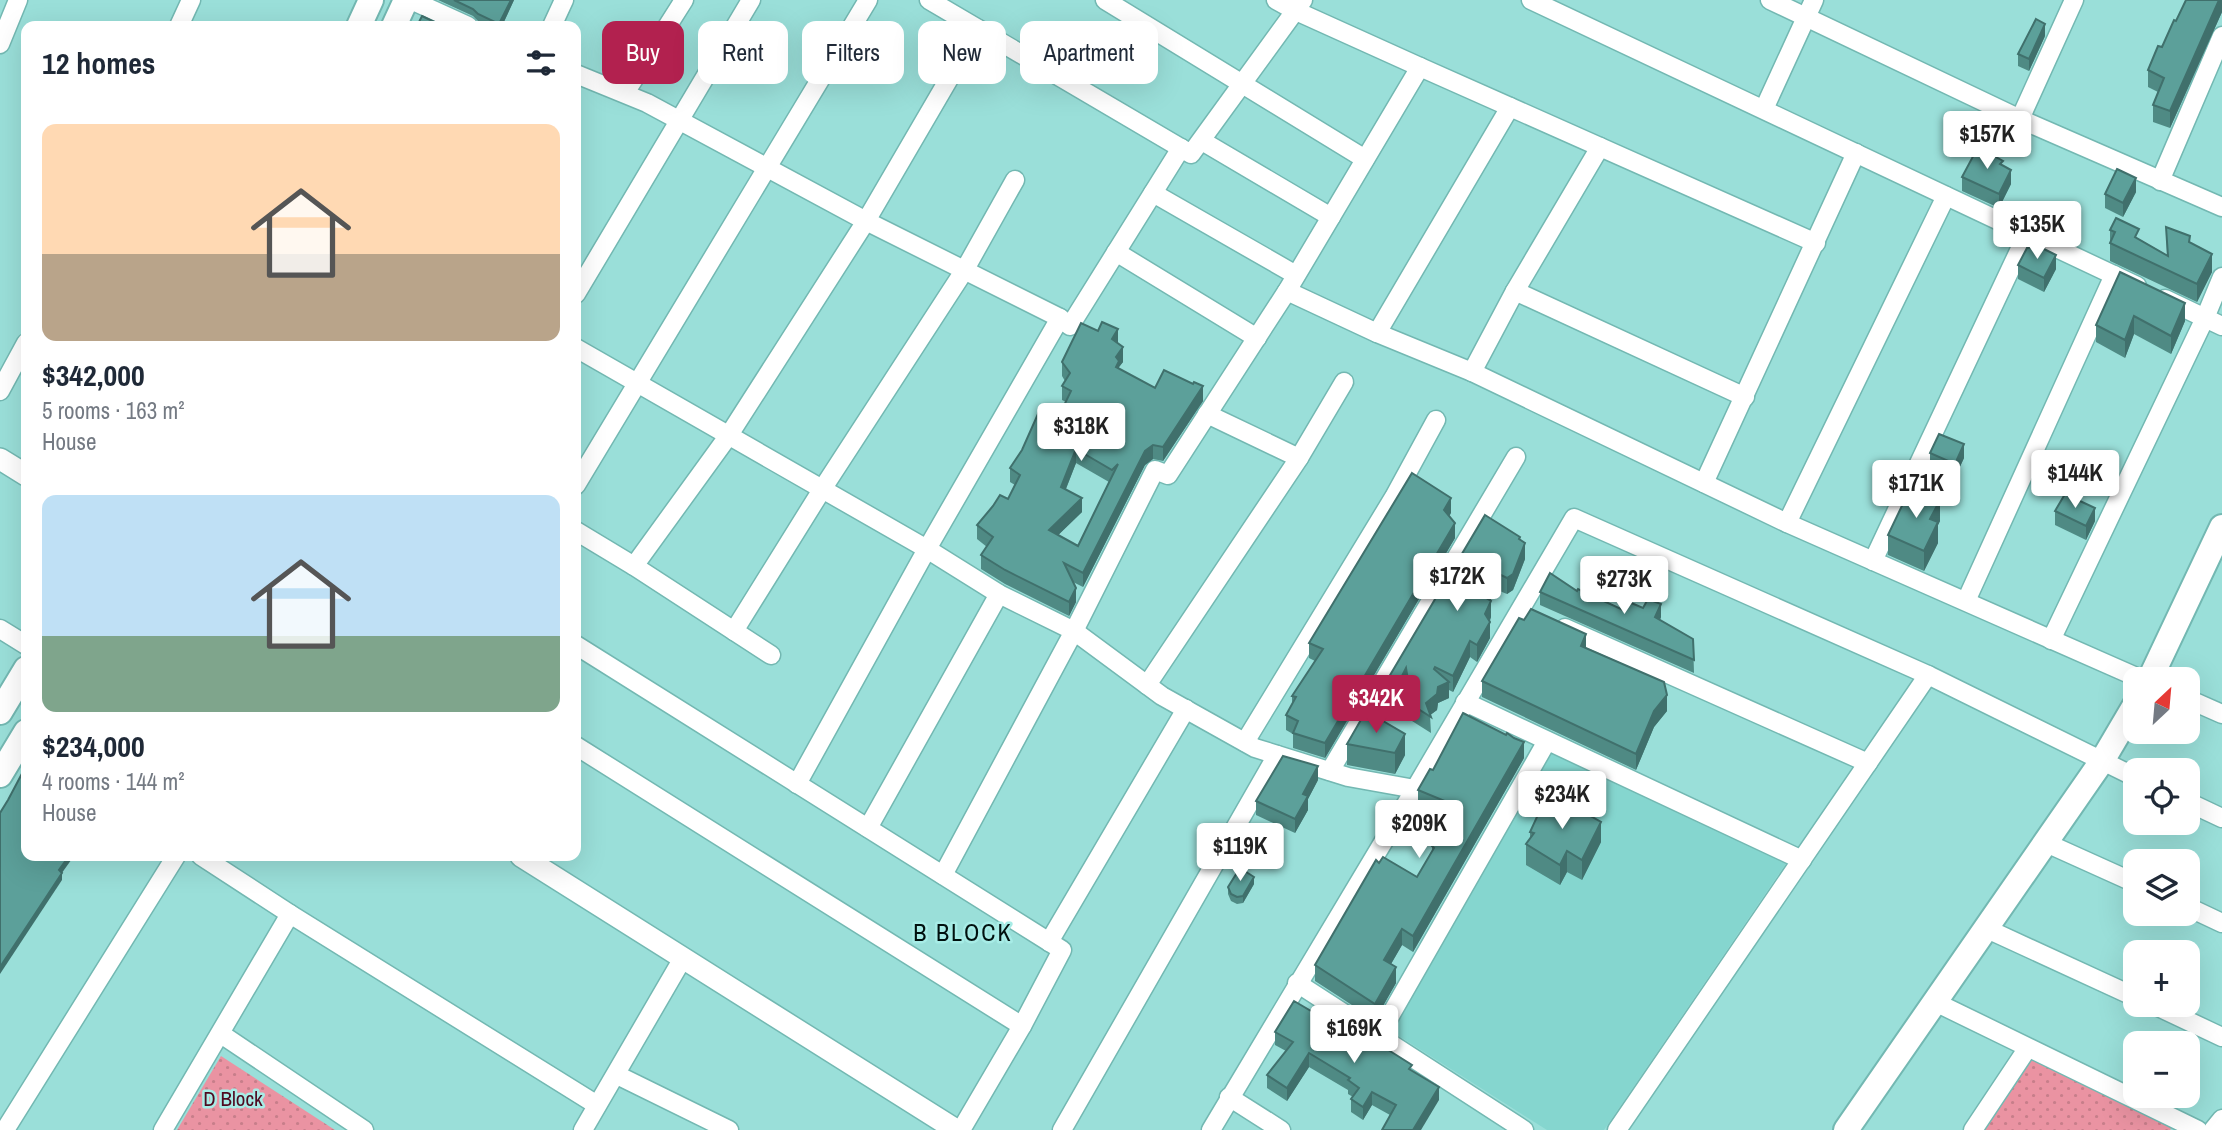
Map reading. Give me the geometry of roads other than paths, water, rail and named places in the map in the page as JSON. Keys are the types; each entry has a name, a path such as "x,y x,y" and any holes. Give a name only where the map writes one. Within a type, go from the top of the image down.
{"main road":[{"path":"361,21 371,0"},
{"path":"397,21 408,0"},
{"path":"2156,667 2222,527"},
{"path":"0,712 21,676"},
{"path":"1846,1130 2102,761 2123,725"},
{"path":"0,775 21,740"}],"street":[{"path":"0,44 18,0"},
{"path":"181,21 191,0"},
{"path":"408,0 456,21"},
{"path":"554,21 564,0"},
{"path":"625,93 684,0"},
{"path":"581,286 751,0"},
{"path":"581,477 868,0"},
{"path":"929,0 964,21"},
{"path":"1105,0 1365,159"},
{"path":"1276,0 1299,6 1420,68 1816,243"},
{"path":"1531,0 2222,326"},
{"path":"1770,0 2021,119 2222,207"},
{"path":"1763,109 1814,0"},
{"path":"2021,119 2074,0"},
{"path":"1006,45 1191,154 1299,6"},
{"path":"2160,181 2222,36"},
{"path":"943,875 1074,631 1154,470 1168,475 1292,283 1420,68"},
{"path":"581,76 648,103 866,221 1060,318 1070,326 1181,148"},
{"path":"634,566 729,435 866,221 946,84"},
{"path":"1377,332 1510,107"},
{"path":"1202,141 1331,217"},
{"path":"1472,372 1515,291 1600,147"},
{"path":"1704,483 1856,153"},
{"path":"734,631 822,488 964,271 1015,180"},
{"path":"1153,193 1292,283 1377,332 1472,372 1787,523 2123,671"},
{"path":"1787,523 1946,196"},
{"path":"1873,561 2027,234"},
{"path":"1116,252 1256,338"},
{"path":"1966,601 2114,275"},
{"path":"2052,640 2222,277"},
{"path":"1515,291 1745,397"},
{"path":"797,783 1060,318"},
{"path":"581,351 927,549 999,594 1074,631 1147,685 1245,743 1348,777 1416,789"},
{"path":"0,391 21,352"},
{"path":"1147,685 1299,457 1344,382"},
{"path":"1207,414 1299,457"},
{"path":"1245,743 1394,497 1436,420"},
{"path":"1330,771 1516,457"},
{"path":"0,459 21,472"},
{"path":"1211,1130 1297,982 1416,789 1465,702 1532,613 1574,518 1928,676 2123,771"},
{"path":"581,534 772,655"},
{"path":"868,828 999,594"},
{"path":"1532,613 1868,763"},
{"path":"0,629 21,642"},
{"path":"529,861 958,1130 1021,1027 1062,950 581,648"},
{"path":"1617,1130 1928,676"},
{"path":"1465,702 1802,860"},
{"path":"2200,704 2222,714"},
{"path":"1049,942 1186,709"},
{"path":"1378,1037 1548,741"},
{"path":"581,749 1021,1027"},
{"path":"1062,1130 1277,755"},
{"path":"2200,808 2222,818"},
{"path":"2044,842 2123,878"},
{"path":"5,1130 173,861"},
{"path":"209,861 597,1105"},
{"path":"2200,913 2222,923"},
{"path":"163,1130 290,914"},
{"path":"1985,928 2123,991"},
{"path":"583,1130 683,958"},
{"path":"1297,982 1524,1130"},
{"path":"1933,1001 2197,1130"},
{"path":"2180,1017 2222,1037"},
{"path":"221,1034 362,1130"},
{"path":"1973,1130 2027,1049"},
{"path":"617,1075 728,1130"},
{"path":"1229,1097 1281,1130"},
{"path":"2214,1130 2222,1119"}],"district":[{"name":"B BLOCK","path":"963,933"}],"park label":[{"name":"D Block","path":"233,1099"}]}
